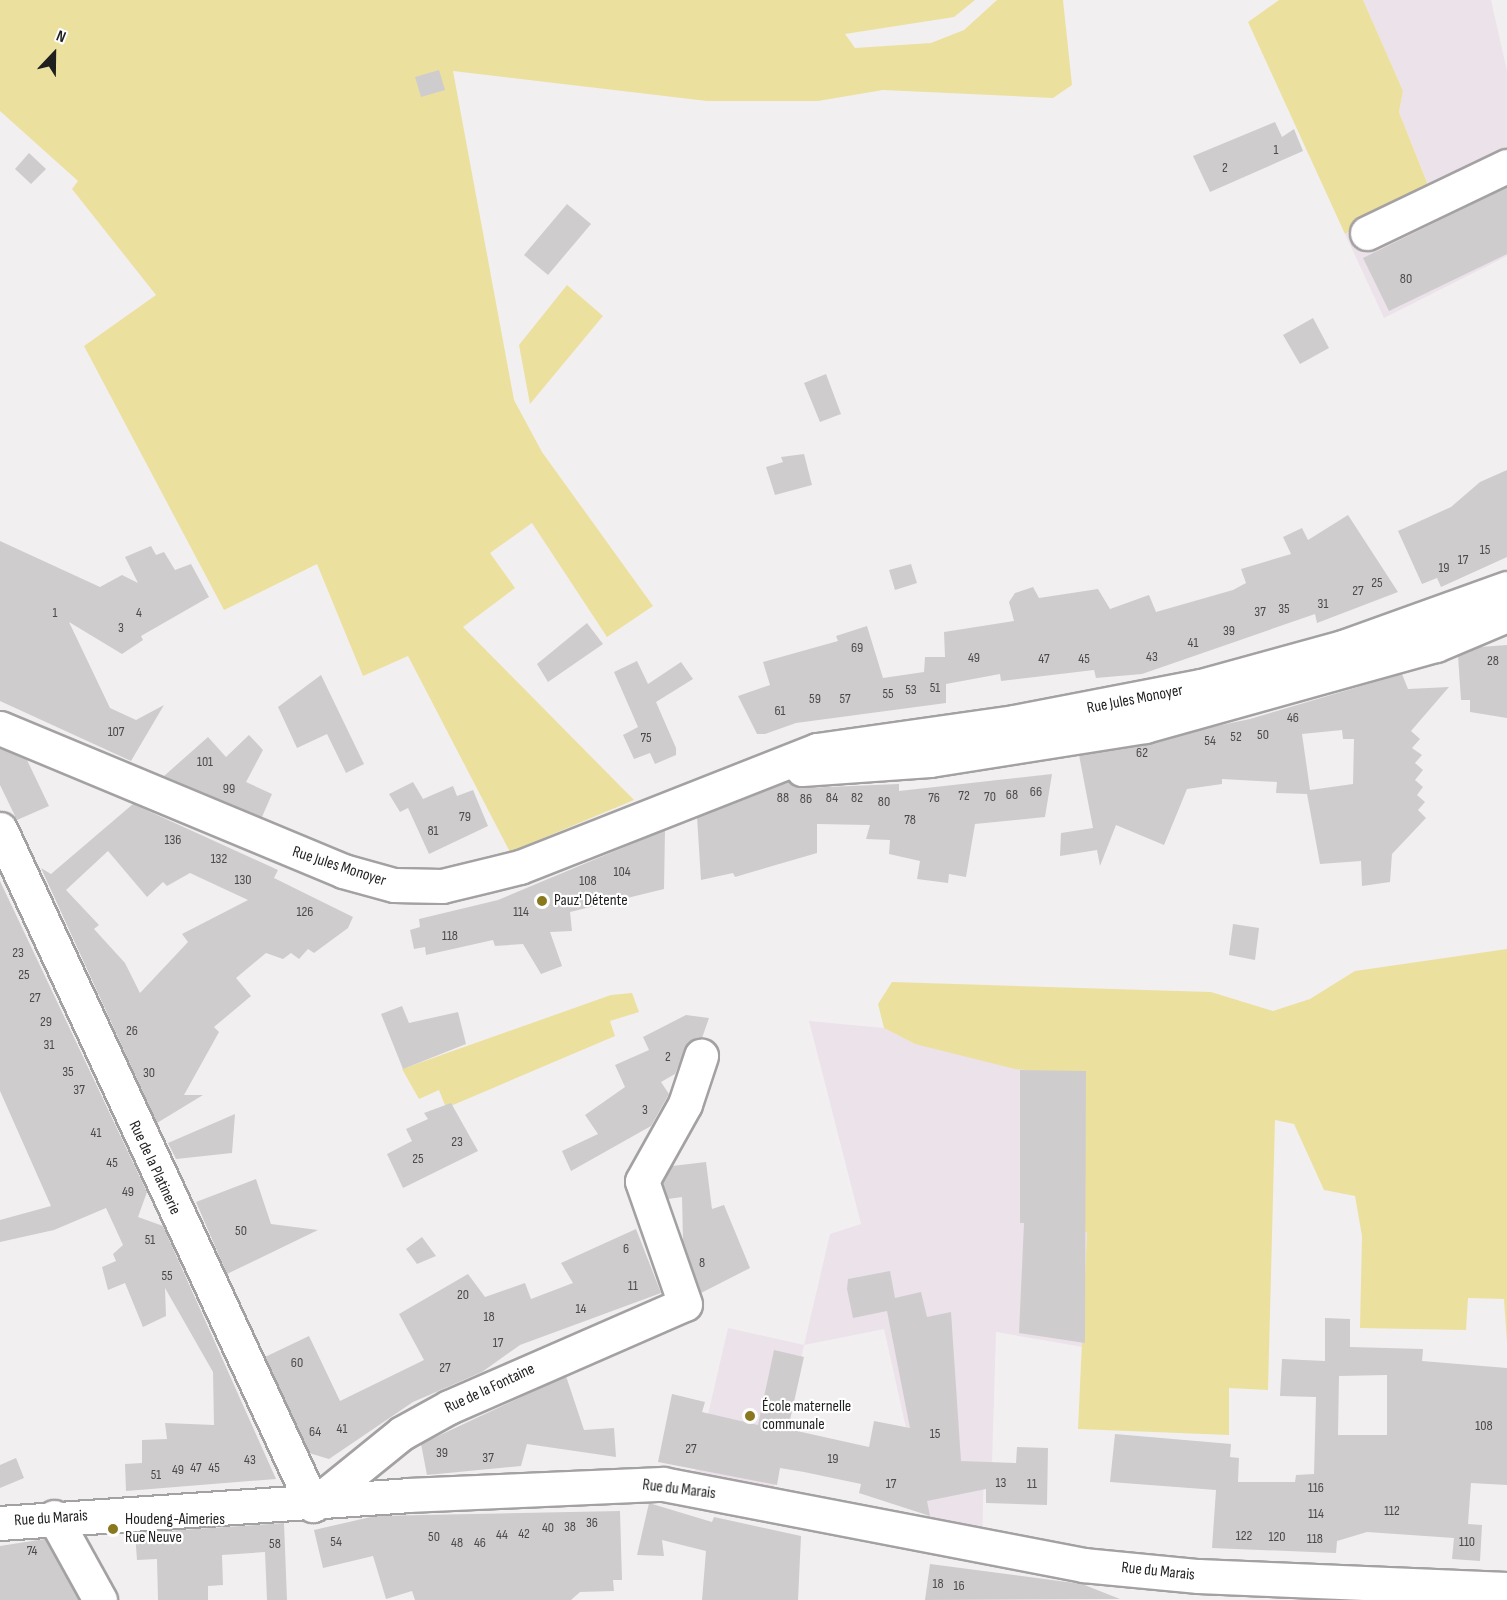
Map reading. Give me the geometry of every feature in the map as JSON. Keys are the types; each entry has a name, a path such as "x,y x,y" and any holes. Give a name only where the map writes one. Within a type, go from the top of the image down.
{"street":[{"path":"1367,233 1507,166"},
{"name":"Rue Jules Monoyer","path":"0,728 257,838 394,885 442,886 481,879 753,771 817,750 1014,722 1201,686 1342,647 1507,588"},
{"name":"Rue Jules Monoyer","path":"753,771 930,760 1144,726 1436,645 1507,615"},
{"name":"Rue de la Platinerie","path":"0,829 313,1505"},
{"name":"Rue de la Fontaine","path":"313,1505 402,1433 449,1407 685,1304 642,1181 685,1104 700,1056"},
{"name":"Rue du Marais","path":"0,1523 54,1517 313,1505 406,1495 663,1484 1083,1565 1198,1576 1304,1578 1353,1591 1507,1589"},
{"path":"54,1517 99,1600"},
{"path":"1279,1600 1304,1578"}],"shaded area":[{"path":"0,0 975,0 954,17 845,34 855,48 931,43 964,30 997,0 1063,0 1072,85 1053,98 883,90 818,101 707,101 453,71 514,400 542,452 653,606 607,637 532,523 490,553 515,588 463,627 634,800 510,852 408,656 363,676 317,564 224,610 84,346 156,295 72,189 78,181 0,111"},
{"path":"1279,0 1363,0 1403,91 1399,112 1428,185 1345,234 1248,22"},
{"path":"1363,0 1491,0 1507,71 1507,256 1384,318 1345,234 1428,184 1399,112 1403,91"},
{"path":"567,285 603,316 530,404 519,345"},
{"path":"1507,949 1507,1343 1504,1299 1468,1298 1466,1330 1360,1328 1362,1236 1355,1196 1324,1190 1294,1124 1275,1120 1268,1390 1229,1388 1229,1435 1078,1429 1087,1232 1080,1231 1081,1075 1015,1069 915,1044 884,1028 878,1004 892,982 1211,992 1273,1011 1310,999 1355,971"},
{"path":"632,993 639,1012 610,1021 615,1036 446,1108 439,1090 419,1099 402,1069 611,995"},
{"path":"809,1021 884,1028 915,1044 1081,1075 1081,1231 1087,1231 1083,1347 996,1332 992,1464 984,1464 982,1549 926,1518 884,1329 804,1345 830,1234 861,1224"},
{"name":"École maternelle communale","path":"728,1328 804,1345 770,1505 691,1488"}],"building":[{"path":"439,70 445,90 421,97 415,77"},
{"path":"1275,122 1282,137 1294,129 1303,151 1210,192 1193,156"},
{"path":"29,153 46,169 31,184 15,169"},
{"path":"1507,187 1507,254 1389,311 1363,258"},
{"path":"567,204 591,224 548,275 524,255"},
{"path":"1313,318 1329,348 1300,364 1283,335"},
{"path":"826,374 841,414 820,422 804,383"},
{"path":"804,454 812,485 775,495 766,467 783,462 781,457"},
{"path":"1507,470 1507,557 1441,587 1437,578 1422,584 1398,531 1451,507 1480,482"},
{"path":"1348,515 1398,592 1317,623 1315,614 1142,674 1096,678 1094,670 1001,681 1000,674 946,684 946,703 796,723 765,734 757,734 738,696 770,685 763,662 838,641 836,636 867,626 883,678 924,672 925,657 945,657 944,632 1014,621 1009,602 1015,593 1033,587 1039,598 1098,589 1110,609 1149,595 1156,612 1233,590 1246,583 1241,569 1291,554 1283,537 1302,528 1308,540"},
{"path":"0,541 100,587 122,575 138,583 125,557 151,546 156,555 164,552 175,570 191,564 209,597 141,636 143,640 122,654 69,622 110,708 136,720 164,705 131,761 0,701"},
{"path":"911,564 917,583 895,590 889,570"},
{"path":"587,623 603,644 548,682 537,664"},
{"path":"1507,645 1507,718 1470,712 1470,700 1461,700 1458,656 1480,647"},
{"path":"637,661 648,684 681,662 693,679 656,702 676,748 676,755 655,764 650,753 634,759 623,735 638,727 614,672"},
{"path":"1402,674 1408,689 1449,687 1411,731 1420,739 1412,748 1422,755 1415,763 1423,770 1415,780 1423,787 1417,795 1425,802 1418,810 1426,818 1392,854 1390,882 1362,886 1361,861 1320,864 1307,794 1276,793 1277,782 1222,779 1222,784 1187,789 1164,845 1116,825 1100,866 1097,850 1060,856 1061,833 1093,828 1079,755 1250,719","holes":["1342,730 1343,739 1354,739 1353,784 1310,790 1302,734"]},
{"path":"321,675 364,764 346,773 327,734 297,748 278,707"},
{"path":"249,735 263,750 246,782 272,794 262,817 164,776 208,737 226,757"},
{"path":"0,748 27,760 49,806 17,820 0,785"},
{"path":"1052,774 1045,817 975,824 966,877 949,874 948,883 917,879 920,861 889,854 890,840 866,839 870,825 817,824 817,853 735,877 733,873 701,880 697,817 788,782 803,788 899,784 899,791"},
{"path":"413,782 423,799 453,786 457,796 473,790 488,826 429,854 408,808 400,812 389,794"},
{"path":"133,804 278,870 274,878 353,917 348,928 314,953 308,949 299,959 291,953 283,959 266,953 236,978 251,996 214,1027 219,1032 184,1095 203,1095 157,1123 41,868 51,874","holes":["108,851 147,897 163,882 167,886 190,873 248,900 182,934 188,942 140,993 125,963 94,929 99,925 66,890"]},
{"path":"665,830 664,889 570,912 572,931 550,932 562,966 541,974 523,944 495,946 493,940 426,955 425,947 414,949 410,930 420,927 419,919 498,900"},
{"path":"0,881 147,1192 138,1217 163,1226 276,1479 126,1491 125,1464 142,1463 142,1440 167,1439 165,1423 214,1425 213,1372 165,1288 166,1316 143,1327 125,1283 108,1290 102,1267 116,1261 113,1254 123,1245 106,1208 54,1230 0,1242 0,1220 51,1206 0,1091"},
{"path":"1233,924 1259,928 1255,960 1229,955"},
{"path":"402,1006 409,1023 458,1012 466,1044 403,1069 381,1014"},
{"path":"686,1015 709,1018 702,1038 688,1042 675,1074 661,1082 669,1094 651,1126 571,1171 562,1151 598,1134 585,1115 625,1087 615,1065 649,1050 643,1037"},
{"path":"1020,1070 1086,1071 1085,1343 1019,1333 1024,1223 1020,1223"},
{"path":"451,1103 478,1151 403,1188 387,1154 412,1141 406,1129 428,1119 424,1113"},
{"path":"235,1114 232,1153 176,1159 168,1143"},
{"path":"706,1162 712,1209 724,1205 750,1268 701,1293 683,1242 682,1197 668,1199 662,1183 672,1166"},
{"path":"256,1179 271,1224 318,1230 227,1274 196,1202"},
{"path":"636,1229 661,1293 520,1345 482,1372 413,1402 329,1459 309,1453 265,1357 309,1336 340,1401 424,1360 399,1314 468,1274 485,1297 525,1283 531,1299 573,1283 561,1263"},
{"path":"422,1237 436,1256 417,1264 406,1249"},
{"path":"890,1271 895,1298 921,1292 927,1317 951,1312 961,1461 1016,1463 1017,1447 1048,1448 1047,1505 986,1503 986,1489 927,1501 930,1516 859,1493 861,1484 804,1472 780,1468 777,1485 658,1462 672,1394 705,1402 702,1412 758,1425 774,1350 804,1357 788,1429 869,1447 874,1421 910,1428 887,1311 853,1318 847,1289 848,1279"},
{"path":"1325,1318 1350,1319 1350,1347 1423,1349 1422,1361 1507,1368 1507,1485 1471,1483 1468,1524 1482,1525 1480,1561 1452,1559 1454,1538 1367,1532 1337,1541 1336,1553 1212,1548 1216,1490 1110,1482 1115,1434 1231,1444 1230,1457 1239,1458 1238,1482 1295,1482 1296,1475 1314,1474 1316,1397 1280,1396 1282,1359 1325,1361","holes":["1387,1375 1387,1435 1338,1435 1339,1376"]},
{"path":"566,1376 584,1430 614,1428 616,1457 527,1444 521,1466 427,1475 421,1444"},
{"path":"16,1458 24,1478 0,1488 0,1465"},
{"path":"649,1503 712,1522 714,1517 801,1536 798,1600 702,1600 706,1551 662,1540 664,1556 637,1555"},
{"path":"620,1511 622,1580 613,1580 614,1591 580,1592 571,1600 415,1600 412,1591 386,1599 373,1556 323,1568 314,1530 375,1516"},
{"path":"284,1523 287,1600 267,1600 265,1552 222,1555 223,1585 208,1586 208,1600 158,1600 157,1559 137,1560 135,1533"},
{"path":"45,1539 79,1600 0,1600 0,1546"},
{"path":"930,1564 1082,1584 1120,1599 925,1600"}],"place":[{"name":"Pauz' Détente","path":"542,901"},
{"name":"École maternelle communale","path":"750,1416"},
{"name":"Houdeng-Aimeries Rue Neuve","path":"113,1529"}]}
